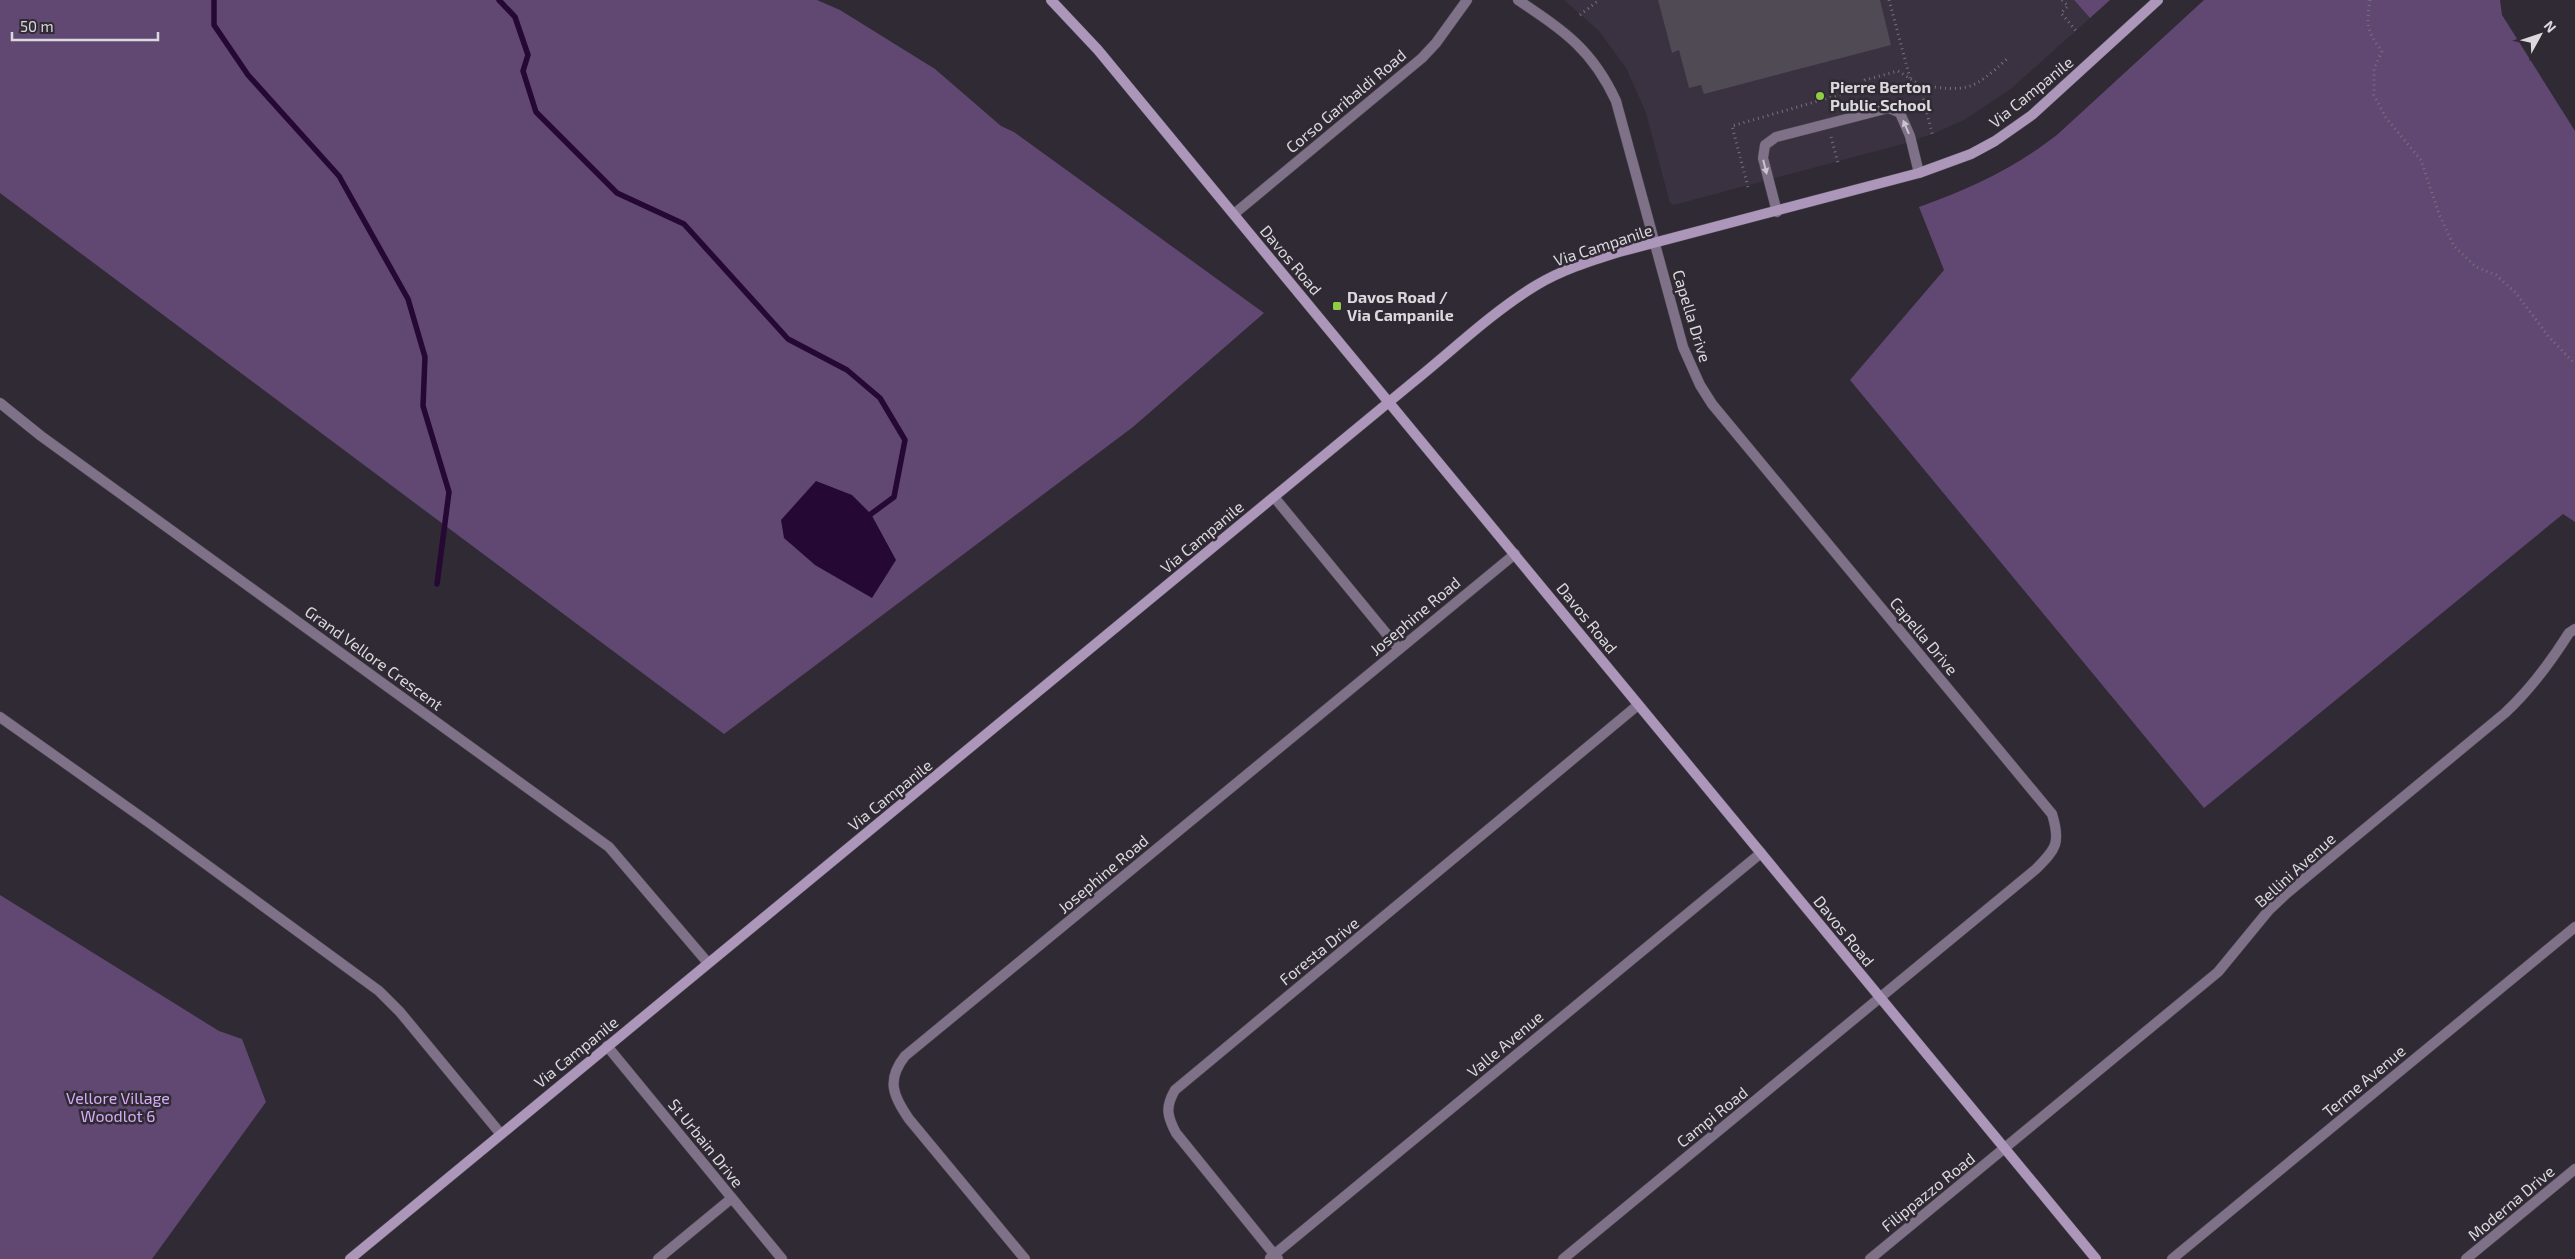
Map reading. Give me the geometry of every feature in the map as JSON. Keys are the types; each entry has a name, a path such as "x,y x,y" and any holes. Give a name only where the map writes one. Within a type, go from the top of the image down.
{"street":[{"name":"Davos Road","path":"1052,0 1098,50 1234,214 2096,1259"},
{"name":"Corso Garibaldi Road","path":"1234,214 1422,58 1436,44 1467,0"},
{"path":"1518,0 1561,29 1582,47 1609,86 1616,101 1655,243"},
{"name":"Via Campanile","path":"350,1259 500,1133 1388,402 1496,314 1534,287 1576,266 1619,252 1919,174 1971,154 2032,115 2158,0"},
{"path":"1776,212 1763,158 1765,145 1776,137 1889,108 1900,112 1910,136 1919,174"},
{"name":"Capella Drive","path":"1655,243 1683,347 1700,385 1712,404 2052,814 2058,831 2055,849 2036,869 1880,998"},
{"name":"Grand Vellore Crescent","path":"0,403 48,442 609,847 708,963"},
{"path":"1274,497 1399,649"},
{"name":"Josephine Road","path":"1025,1259 896,1099 893,1082 896,1066 905,1056 1514,554"},
{"name":"Bellini Avenue","path":"2005,1148 2218,972 2269,910 2286,894 2505,713 2527,692 2546,669 2569,633 2575,629"},
{"name":"Foresta Drive","path":"1274,1258 1176,1134 1167,1118 1167,1103 1175,1090 1638,705"},
{"path":"0,717 151,824 379,992 400,1012 500,1133"},
{"name":"Valle Avenue","path":"1274,1258 1761,854"},
{"name":"Terme Avenue","path":"2172,1259 2575,927"},
{"name":"Campi Road","path":"1563,1259 1880,998"},
{"name":"St Urbain Drive","path":"608,1046 782,1259"},
{"name":"Filippazzo Road","path":"1870,1259 2005,1148"},
{"name":"Moderna Drive","path":"2466,1259 2574,1171"},
{"path":"658,1259 732,1198"}],"path":[{"path":"1580,15 1599,0"},
{"path":"1889,0 1910,78"},
{"path":"2062,0 2068,6 2061,13 2078,32"},
{"path":"2370,0 2366,20 2373,41 2382,52 2374,69 2374,95 2386,118 2421,160 2439,214 2454,246 2476,267 2496,275 2516,293 2549,337 2575,364"},
{"path":"1748,187 1732,126 1823,102 1856,90 1865,80 1898,71 1920,85 1957,89 1968,88 1985,80 2008,58"},
{"path":"1920,85 1933,137"},
{"path":"1830,133 1838,163"}],"shaded area":[{"name":"Pierre Berton Public School","path":"1564,0 2074,0 2090,18 2012,88 1964,120 1935,133 1899,145 1674,205 1670,203 1646,113 1626,68 1599,31"},
{"path":"816,481 852,495 871,514 896,560 872,598 815,565 784,538 781,520"}],"green space":[{"path":"0,0 817,0 840,10 935,69 1001,126 1014,132 1264,313 1133,427 724,734 0,193"},
{"path":"2074,0 2110,0 2090,18"},
{"path":"2204,0 2500,0 2502,15 2575,131 2575,522 2563,514 2204,808 1850,380 1944,270 1919,207 1974,185 2009,167 2042,146 2058,134"},
{"name":"Vellore Village Woodlot 6","path":"0,895 219,1031 242,1039 266,1102 152,1259 0,1259"}],"building":[{"path":"1658,0 1880,0 1891,45 1704,94 1701,85 1689,88 1679,50 1672,53"}],"waterway":[{"path":"214,0 214,25 248,75 339,176 408,299 425,357 423,406 449,492 437,584"},
{"path":"499,0 515,17 528,55 523,71 536,112 617,193 684,224 788,339 847,370 880,398 905,440 894,497 871,514"}],"place":[{"name":"Pierre Berton Public School","path":"1820,96"},
{"name":"Davos Road / Via Campanile","path":"1337,306"}]}
